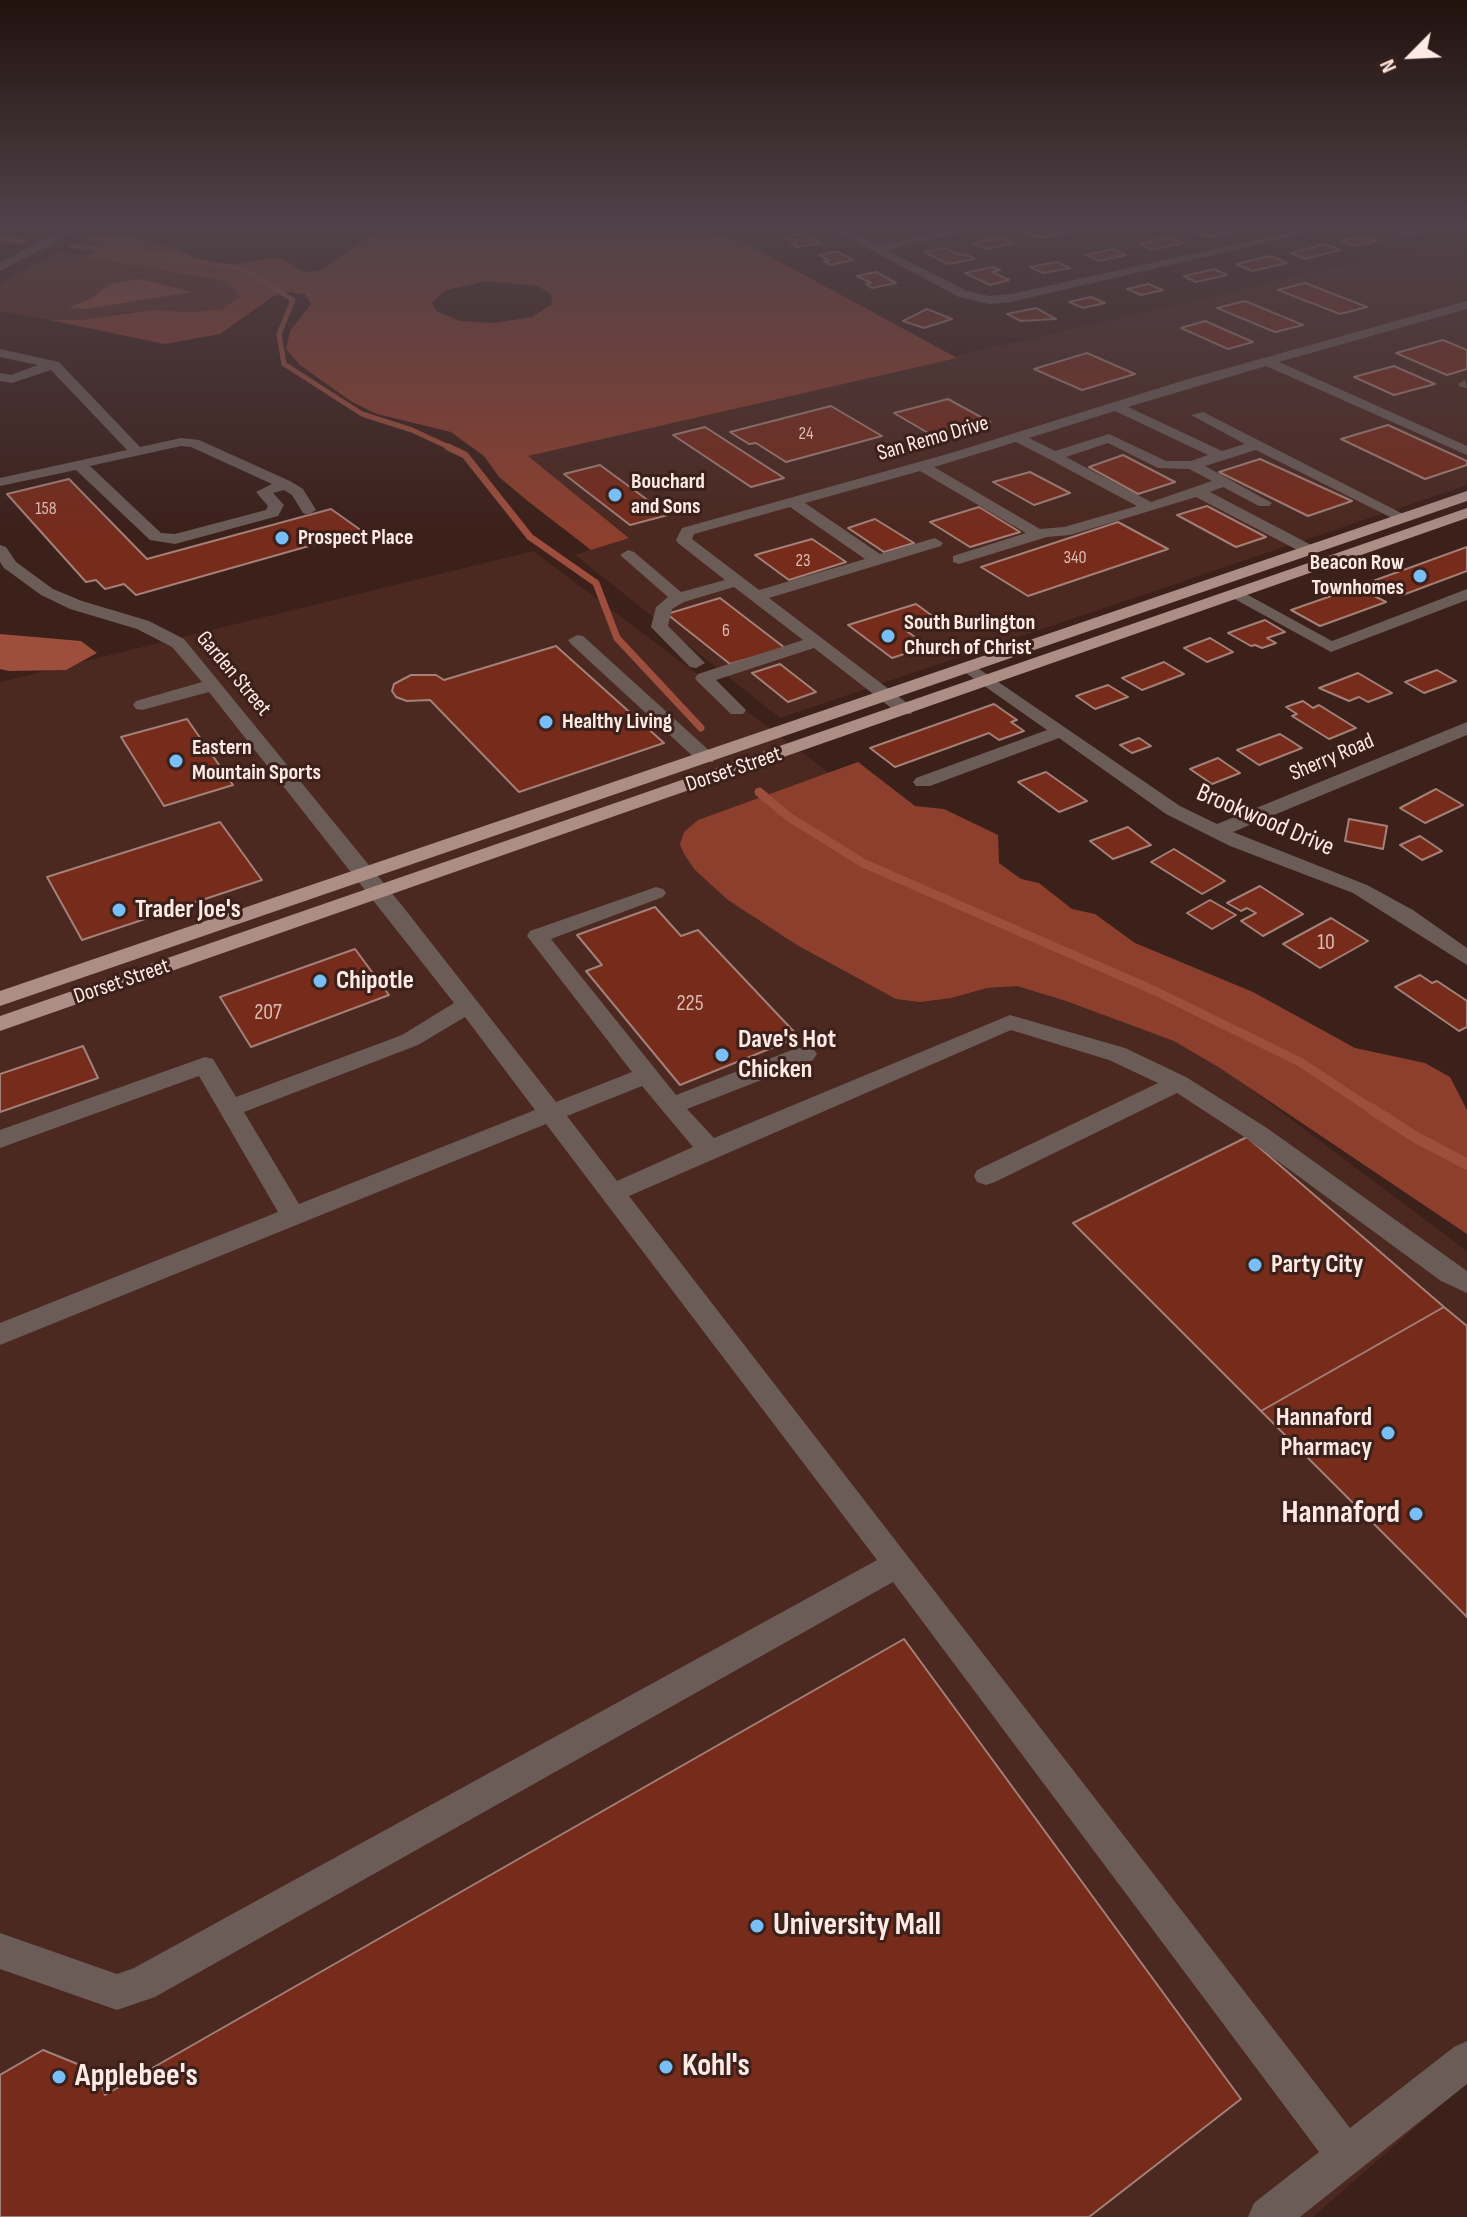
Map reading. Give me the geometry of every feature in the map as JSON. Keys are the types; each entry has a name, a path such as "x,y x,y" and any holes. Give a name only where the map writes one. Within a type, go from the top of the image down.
{"main road":[{"name":"Dorset Street","path":"0,1024 706,758 1467,496"},
{"name":"Dorset Street","path":"0,999 374,884 905,710 1467,513"}],"street":[{"name":"San Remo Drive","path":"905,710 688,544 684,540 687,531 922,466 1379,329"},
{"path":"0,353 54,365 135,450"},
{"path":"1266,361 1467,451"},
{"path":"4,380 54,365"},
{"path":"1116,406 1221,456"},
{"path":"1198,415 1403,518"},
{"path":"1439,438 1467,429"},
{"path":"1017,437 1150,507"},
{"path":"1054,456 1109,438 1163,465 1192,465 1257,445"},
{"path":"0,482 81,466 167,443 194,443 285,484 298,492 308,510"},
{"path":"1192,465 1264,503"},
{"path":"81,466 156,537 175,539 273,513 276,505 263,492 285,484"},
{"path":"922,466 1038,534"},
{"path":"959,559 1038,534 1065,532 1225,482"},
{"path":"1197,491 1309,550"},
{"path":"792,501 877,560"},
{"path":"757,596 935,543"},
{"name":"Garden Street","path":"0,550 10,565 47,592 76,605 143,625 178,643 468,1005 898,1564 1346,2155"},
{"path":"628,555 678,598"},
{"path":"696,663 659,627 664,607 678,598 738,581"},
{"path":"1237,594 1331,647 1467,594"},
{"path":"577,640 706,758"},
{"path":"737,710 704,678 816,642"},
{"name":"Brookwood Drive","path":"969,667 1173,810 1216,832 1360,889 1406,915 1467,958"},
{"path":"142,705 213,685"},
{"name":"Sherry Road","path":"1216,832 1467,728"},
{"path":"923,782 1061,731"},
{"path":"656,893 538,936 646,1075 709,1149"},
{"path":"230,1108 410,1040 468,1005"},
{"path":"613,1193 709,1149 1010,1022 1117,1054 1178,1083 1258,1134 1450,1274 1467,1283"},
{"path":"671,1106 805,1054"},
{"path":"0,1139 205,1065 293,1216"},
{"path":"0,1334 646,1075"},
{"path":"986,1176 1178,1083"},
{"path":"0,1951 117,1992 142,1984 898,1564"},
{"path":"1268,2217 1467,2060"}],"shaded area":[{"path":"95,329 226,329 220,334 165,344"},
{"path":"905,329 957,358 528,456 629,538 591,550 499,477 484,456 451,432 377,414 352,402 300,365 286,349 290,331"},
{"path":"1070,329 1467,329 1467,485 780,718 575,555 629,537 527,456"},
{"path":"533,551 1467,1251 1467,2082 1313,2217 0,2217 0,682"},
{"path":"0,634 81,641 97,653 66,670 9,671 0,669"},
{"path":"858,762 915,806 944,809 998,835 999,863 1021,879 1039,883 1072,909 1095,914 1135,943 1253,992 1355,1048 1425,1063 1450,1077 1467,1110 1467,1234 1220,1068 1174,1041 1017,986 987,988 951,998 920,1002 896,999 797,945 728,900 695,870 684,854 680,844 684,832 698,820"}],"building":[{"path":"1184,329 1224,329 1253,342 1228,349"},
{"path":"1443,340 1467,350 1467,369 1447,375 1396,353"},
{"path":"1087,353 1135,374 1082,390 1034,369"},
{"path":"1394,366 1435,384 1394,395 1354,377"},
{"path":"948,399 990,422 935,437 894,413"},
{"path":"831,406 882,436 786,462 756,443 749,444 730,432"},
{"path":"1388,425 1467,461 1467,465 1425,479 1341,439"},
{"path":"705,427 784,478 751,487 673,435"},
{"path":"1123,455 1175,482 1138,494 1089,467"},
{"path":"1260,459 1352,501 1308,516 1219,472"},
{"name":"Bouchard and Sons","path":"600,465 668,515 630,525 564,474"},
{"path":"1030,472 1070,493 1034,505 993,482"},
{"name":"Prospect Place","path":"69,479 147,559 331,509 362,531 136,595 124,584 105,589 96,580 86,582 7,494"},
{"path":"1207,506 1266,537 1236,547 1177,515"},
{"path":"979,507 1020,532 970,547 930,522"},
{"path":"875,519 914,543 884,552 848,528"},
{"path":"1118,522 1168,549 1028,596 981,567"},
{"path":"812,539 846,562 789,580 755,555"},
{"name":"Beacon Row Townhomes","path":"1467,547 1467,571 1400,596 1373,581"},
{"name":"Beacon Row Townhomes","path":"1357,587 1386,602 1320,626 1291,610"},
{"path":"720,598 785,648 730,664 667,614"},
{"name":"South Burlington Church of Christ","path":"916,604 938,620 905,630 928,646 892,658 848,625"},
{"path":"1265,620 1285,632 1267,638 1276,643 1262,648 1251,646 1228,633"},
{"path":"1210,638 1233,652 1207,662 1184,648"},
{"name":"Healthy Living","path":"556,646 664,743 519,792 430,700 407,701 396,697 392,691 394,684 411,675 436,675 444,680"},
{"path":"1164,662 1184,674 1142,690 1122,678"},
{"path":"780,664 816,692 788,702 752,673"},
{"path":"1437,670 1456,681 1424,693 1405,682"},
{"path":"1358,673 1392,693 1368,702 1359,697 1349,701 1319,688"},
{"path":"1108,685 1128,697 1095,709 1076,696"},
{"path":"1303,701 1313,708 1319,705 1356,728 1329,739 1292,716 1297,714 1286,707"},
{"path":"994,704 1017,720 1011,722 1024,731 999,740 989,733 895,767 870,748"},
{"name":"Eastern Mountain Sports","path":"187,719 233,785 164,806 121,737"},
{"path":"1280,734 1302,748 1259,765 1237,750"},
{"path":"1139,738 1151,746 1132,753 1120,745"},
{"path":"1218,758 1240,773 1212,784 1190,769"},
{"path":"1046,772 1087,801 1059,812 1018,782"},
{"path":"1436,789 1463,805 1425,823 1400,808"},
{"path":"1349,819 1387,826 1383,849 1345,841"},
{"name":"Trader Joe's","path":"220,822 262,880 82,940 47,877"},
{"path":"1128,827 1151,845 1113,859 1090,841"},
{"path":"1420,836 1442,851 1422,860 1400,845"},
{"path":"1174,849 1225,881 1202,894 1151,862"},
{"path":"1260,886 1303,914 1263,936 1241,921 1256,913 1247,908 1241,911 1227,903"},
{"path":"1210,900 1236,915 1212,929 1187,913"},
{"path":"655,907 681,936 698,930 799,1037 680,1085 586,971 602,965 577,935"},
{"path":"1331,918 1368,941 1320,968 1283,944"},
{"path":"355,949 389,995 251,1047 220,997"},
{"path":"1420,975 1432,983 1437,981 1467,1001 1467,1027 1459,1031 1395,987"},
{"path":"83,1046 98,1078 0,1112 0,1074"},
{"name":"Party City","path":"1247,1137 1444,1307 1261,1411 1073,1223"},
{"name":"Hannaford","path":"1444,1307 1467,1326 1467,1617 1261,1411"},
{"name":"University Mall","path":"904,1639 1241,2099 1089,2217 0,2217 0,2075 43,2050 97,2072 105,2095"}],"waterway":[{"path":"281,329 284,364 362,414 412,430 453,449"},
{"path":"448,447 465,455 530,537 596,583 617,638 701,728"},
{"path":"759,792 789,817 863,863 1151,989 1300,1062 1373,1110"},
{"path":"1370,1108 1417,1138 1467,1164"}],"place":[{"name":"Bouchard and Sons","path":"615,495"},
{"name":"Prospect Place","path":"282,538"},
{"name":"Beacon Row Townhomes","path":"1420,576"},
{"name":"South Burlington Church of Christ","path":"888,636"},
{"name":"Healthy Living","path":"546,722"},
{"name":"Eastern Mountain Sports","path":"176,761"},
{"name":"Trader Joe's","path":"119,910"},
{"name":"Chipotle","path":"320,981"},
{"name":"Dave's Hot Chicken","path":"722,1055"},
{"name":"Party City","path":"1255,1265"},
{"name":"Hannaford Pharmacy","path":"1388,1433"},
{"name":"Hannaford","path":"1416,1514"},
{"name":"University Mall","path":"757,1926"},
{"name":"Kohl's","path":"666,2067"},
{"name":"Applebee's","path":"59,2077"}]}
